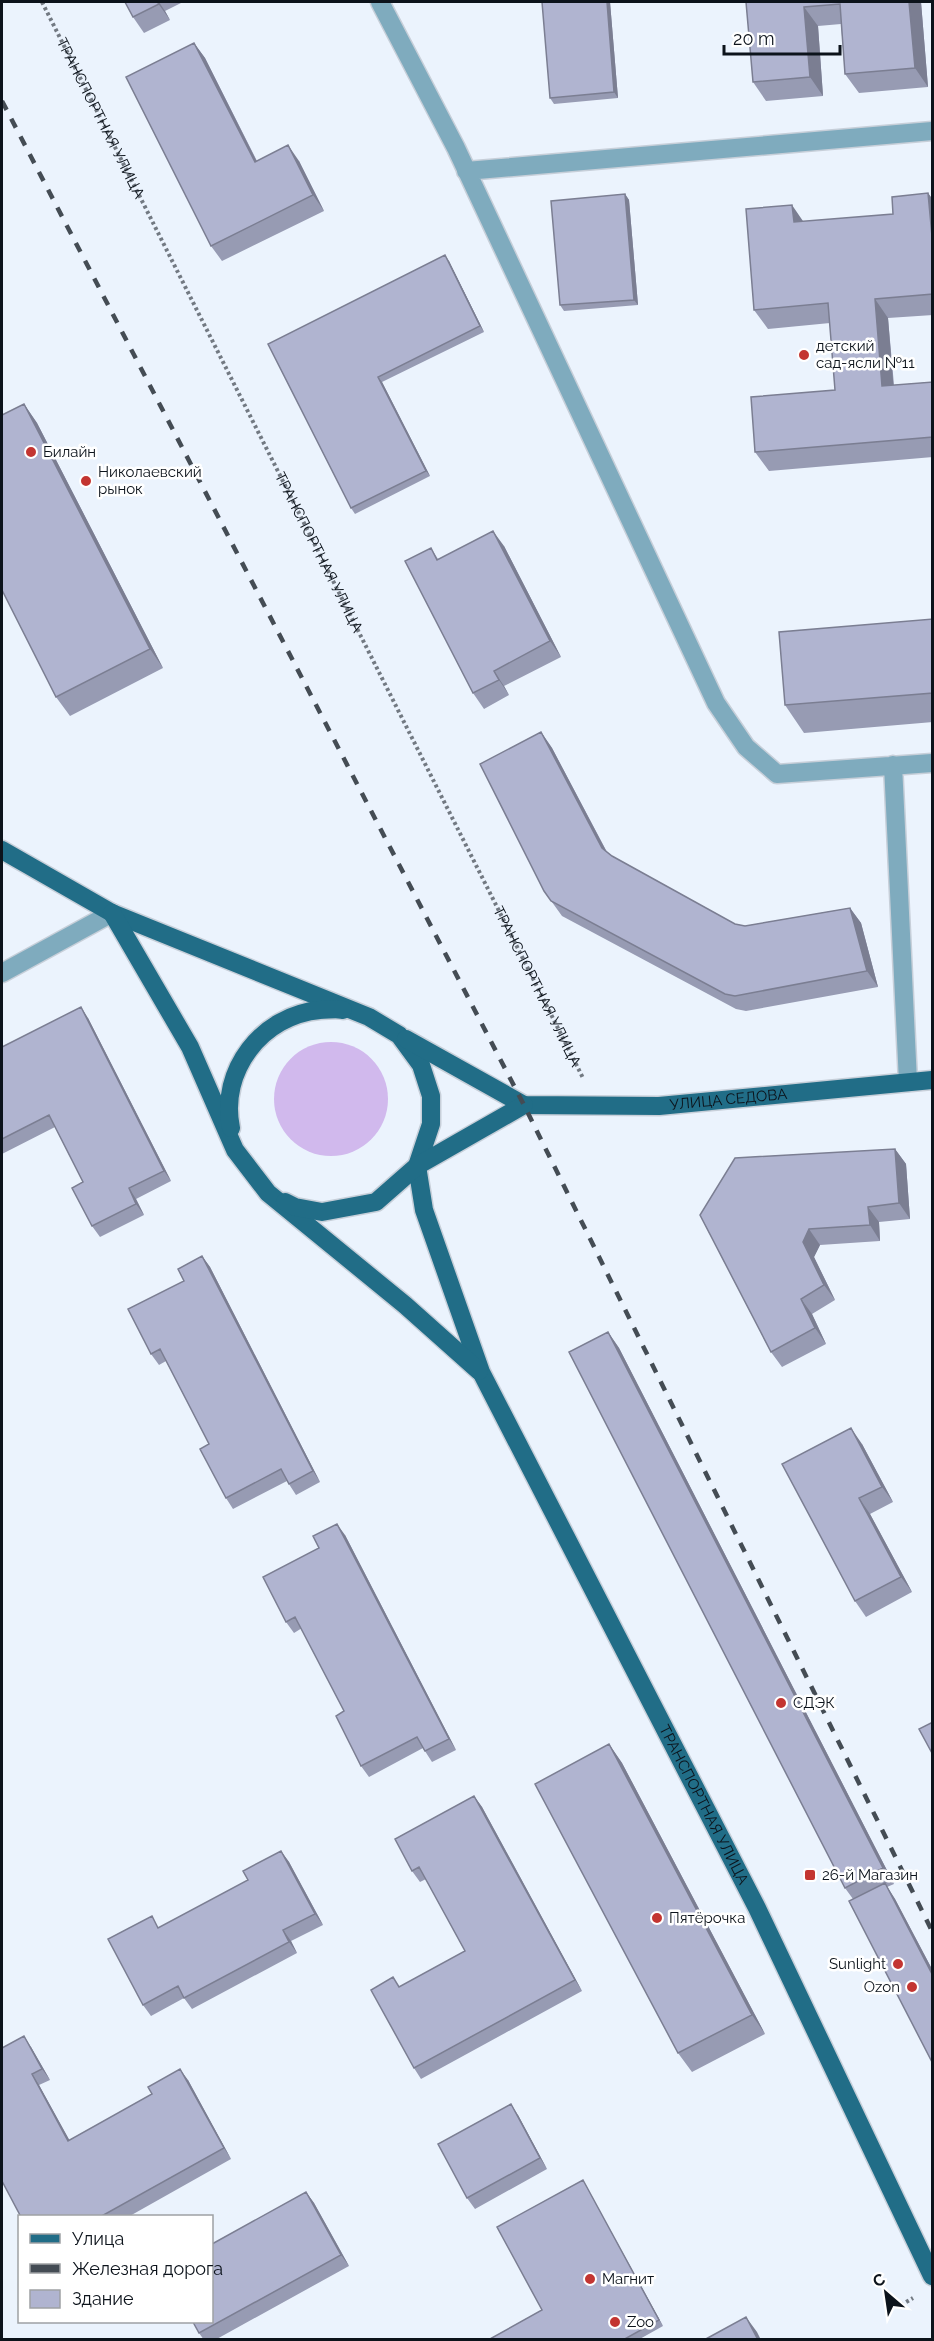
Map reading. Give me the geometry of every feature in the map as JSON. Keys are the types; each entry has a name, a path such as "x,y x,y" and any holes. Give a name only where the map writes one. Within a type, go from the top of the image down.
{"main road":[{"path":"2,850 112,913 369,1017 399,1035 421,1065 431,1096 431,1124 417,1166 424,1210 481,1372"},
{"path":"112,913 190,1047 235,1150 268,1192 405,1305 481,1372"},
{"path":"235,1150 227,1111 233,1076 252,1044 280,1022 305,1012 338,1009 369,1017"},
{"name":"УЛИЦА СЕДОВА","path":"399,1035 524,1105 659,1106 933,1080"},
{"name":"УЛИЦА СЕДОВА","path":"417,1166 524,1105"},
{"path":"268,1192 295,1207 322,1212 376,1202 417,1166"},
{"name":"ТРАНСПОРТНАЯ УЛИЦА","path":"481,1372 757,1908 933,2276"}],"street":[{"path":"380,2 466,171 716,703 746,747 777,774 933,763"},
{"path":"466,171 933,131"},
{"path":"893,765 908,1082"},
{"path":"2,973 112,913"}],"path":[{"name":"ТРАНСПОРТНАЯ УЛИЦА","path":"42,2 597,1105"}],"shaded area":[{"path":"331,1042 353,1046 372,1058 384,1077 388,1099 384,1121 372,1140 353,1152 331,1156 309,1152 290,1140 278,1121 274,1099 278,1077 290,1058 309,1046"}],"building":[{"path":"125,2 157,2 159,4 133,17"},
{"path":"542,2 607,2 614,92 550,98"},
{"path":"746,2 909,2 915,68 845,74 840,4 804,7 810,77 753,82"},
{"path":"194,43 255,162 288,145 313,195 211,246 126,77"},
{"path":"928,193 933,247 933,294 875,299 882,386 933,382 933,437 755,452 751,397 835,390 828,303 754,310 746,209 792,205 794,222 893,214 892,197"},
{"path":"625,194 634,300 560,305 551,201"},
{"path":"445,255 480,326 378,377 426,471 351,508 268,344"},
{"path":"24,404 150,649 56,697 2,590 2,415"},
{"path":"493,531 550,641 494,671 499,680 473,693 405,561 431,548 437,560"},
{"path":"933,619 933,693 785,705 779,632"},
{"path":"541,732 602,848 612,856 735,924 745,926 850,908 867,971 735,996 725,994 551,901 480,764"},
{"path":"81,1007 164,1171 129,1188 136,1204 92,1226 72,1188 83,1182 49,1115 2,1139 2,1047"},
{"path":"895,1149 899,1203 868,1207 870,1225 809,1229 803,1242 824,1285 801,1299 815,1328 771,1352 700,1215 735,1158"},
{"path":"202,1256 313,1471 289,1484 281,1469 226,1498 200,1449 209,1444 160,1349 151,1354 128,1309 184,1281 178,1269"},
{"path":"608,1332 883,1868 845,1888 569,1352"},
{"path":"851,1428 882,1487 859,1498 901,1577 855,1601 782,1464"},
{"path":"337,1524 449,1739 425,1751 417,1737 361,1766 336,1716 344,1711 295,1617 286,1622 263,1577 319,1548 313,1536"},
{"path":"933,1722 933,1755 919,1729"},
{"name":"Пятёрочка","path":"609,1744 752,2015 678,2053 535,1784"},
{"path":"474,1796 575,1980 414,2068 371,1990 393,1977 399,1987 465,1951 419,1867 412,1871 395,1839"},
{"path":"281,1851 315,1914 283,1930 289,1942 184,1998 178,1986 143,2005 108,1939 152,1916 158,1928 248,1880 243,1871"},
{"path":"885,1883 933,1976 933,2064 849,1901"},
{"path":"24,2036 42,2069 32,2074 68,2141 152,2094 148,2087 180,2069 224,2148 104,2215 20,2215 2,2181 2,2048"},
{"path":"511,2104 540,2158 467,2198 438,2144"},
{"path":"583,2180 659,2320 623,2340 488,2340 542,2310 497,2227"},
{"path":"306,2192 341,2255 199,2333 194,2323 213,2323 213,2243"},
{"path":"746,2317 758,2340 704,2340"}],"railway":[{"path":"2,101 524,1105 932,1931"}],"place":[{"name":"детский сад-ясли №11","path":"804,355"},
{"name":"Билайн","path":"31,452"},
{"name":"Николаевский рынок","path":"86,481"},
{"name":"СДЭК","path":"781,1703"},
{"name":"26-й Магазин","path":"810,1875"},
{"name":"Пятёрочка","path":"657,1918"},
{"name":"Sunlight","path":"898,1964"},
{"name":"Ozon","path":"912,1987"},
{"name":"Магнит","path":"590,2279"},
{"name":"Zoo","path":"615,2322"}]}
